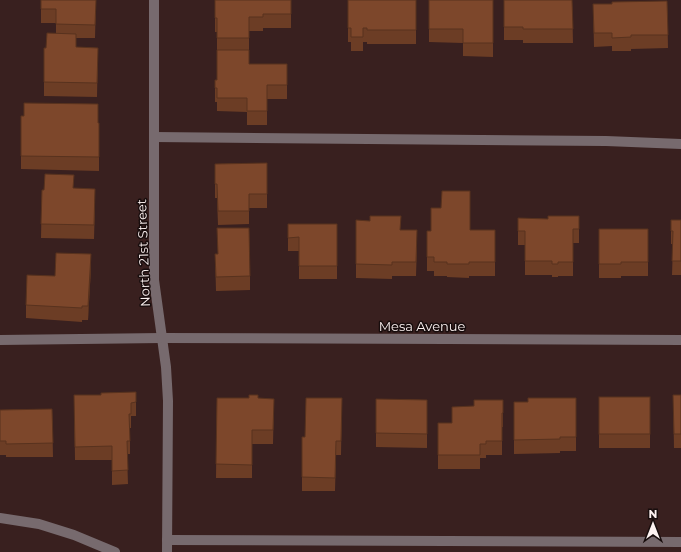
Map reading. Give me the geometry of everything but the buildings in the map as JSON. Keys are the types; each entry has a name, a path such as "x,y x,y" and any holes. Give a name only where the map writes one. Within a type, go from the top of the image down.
{"street":[{"name":"North 21st Street","path":"154,0 154,280 162,338 168,400 167,552"},
{"path":"154,137 606,141 681,144"},
{"name":"Mesa Avenue","path":"0,340 162,338 681,340"},
{"path":"0,518 39,524 74,535 115,552"},
{"path":"167,540 681,542"}]}
